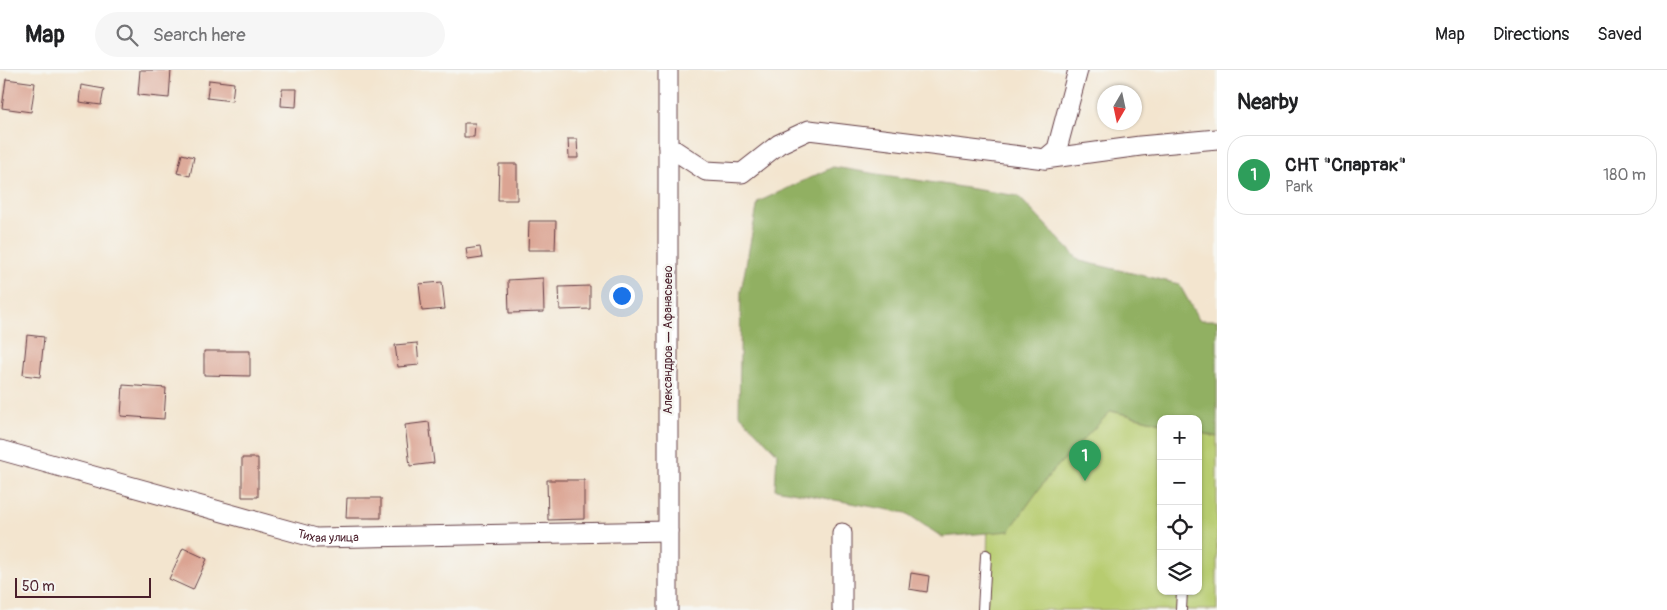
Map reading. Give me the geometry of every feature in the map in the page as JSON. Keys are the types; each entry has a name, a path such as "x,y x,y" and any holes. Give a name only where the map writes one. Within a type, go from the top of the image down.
{"street":[{"name":"Александров — Афанасьево","path":"668,70 668,610"},
{"path":"1045,159 1057,149 1078,70"},
{"path":"668,146 706,171 742,173 779,144 809,130 1045,159 1216,138"},
{"name":"Тихая улица","path":"0,450 316,538 668,532"},
{"path":"842,533 842,610"}],"lane":[{"path":"983,610 986,556"},
{"path":"1181,610 1182,595"}],"green space":[{"path":"833,167 1018,196 1080,261 1179,284 1199,320 1217,320 1217,437 1202,433 1202,415 1157,415 1157,422 1111,411 1050,474 1009,531 942,537 906,513 775,489 777,453 739,414 741,291 758,202"},
{"path":"1111,411 1157,422 1157,595 1202,595 1202,433 1217,437 1217,610 986,610 988,517"}],"building":[{"path":"140,70 171,70 169,98 138,95"},
{"path":"6,79 35,83 31,112 2,108"},
{"path":"209,80 234,83 232,101 207,98"},
{"path":"81,85 104,89 101,105 79,102"},
{"path":"282,89 297,89 296,107 281,106"},
{"path":"464,123 475,123 474,137 464,137"},
{"path":"568,139 577,139 578,158 569,158"},
{"path":"182,154 194,157 190,176 177,173"},
{"path":"499,164 517,164 517,200 498,200"},
{"path":"529,221 556,221 555,250 528,250"},
{"path":"480,247 482,258 468,260 466,249"},
{"path":"543,278 544,312 509,313 508,280"},
{"path":"442,282 445,309 422,311 419,284"},
{"path":"590,286 590,309 560,310 559,287"},
{"path":"27,335 44,337 40,377 23,375"},
{"path":"417,343 419,365 398,367 395,345"},
{"path":"204,351 250,351 250,376 204,375"},
{"path":"123,385 166,388 164,419 121,416"},
{"path":"429,422 434,463 410,466 405,425"},
{"path":"242,458 258,458 258,497 242,497"},
{"path":"547,480 584,480 584,519 548,520"},
{"path":"347,498 381,498 381,518 346,518"},
{"path":"183,548 207,559 193,590 169,579"},
{"path":"911,573 929,576 927,592 909,589"}],"place":[{"name":"СНТ \"Спартак\"","path":"1085,481"}]}
